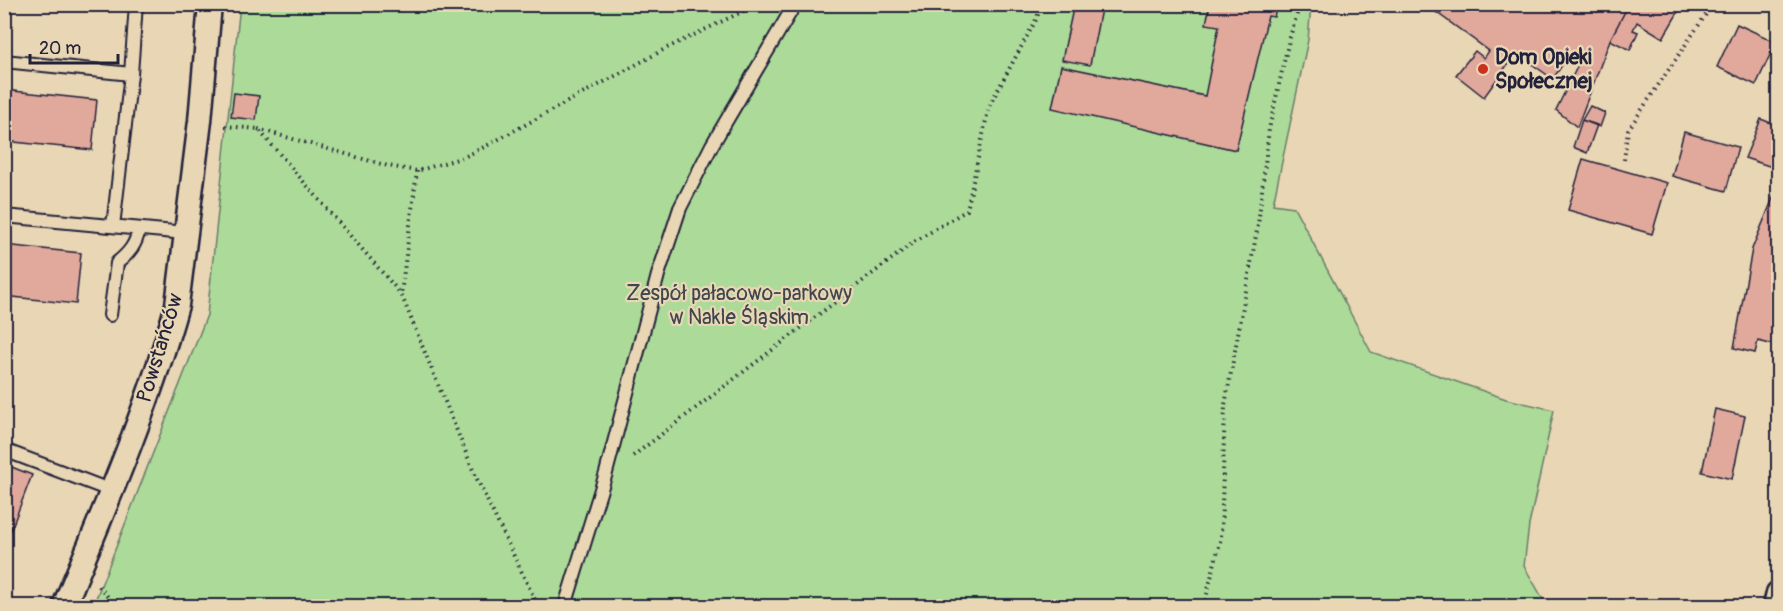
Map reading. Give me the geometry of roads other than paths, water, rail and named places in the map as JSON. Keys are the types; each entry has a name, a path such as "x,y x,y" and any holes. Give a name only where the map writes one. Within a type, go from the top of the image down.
{"street":[{"name":"Powstańców","path":"64,606 112,491 177,305 200,121 210,4"},
{"path":"1775,606 1779,593"}],"lane":[{"path":"113,226 131,74 136,4"},
{"path":"565,606 606,473 658,275 680,208 712,145 795,4"},
{"path":"4,61 131,74"},
{"path":"4,216 185,233"},
{"path":"110,315 117,263 129,254 136,242 139,229"},
{"path":"4,450 112,491"}],"place":[{"name":"Dom Opieki Społecznej","path":"1483,69"}],"park label":[{"name":"Zespół pałacowo-parkowy w Nakle Śląskim","path":"739,305"}]}
